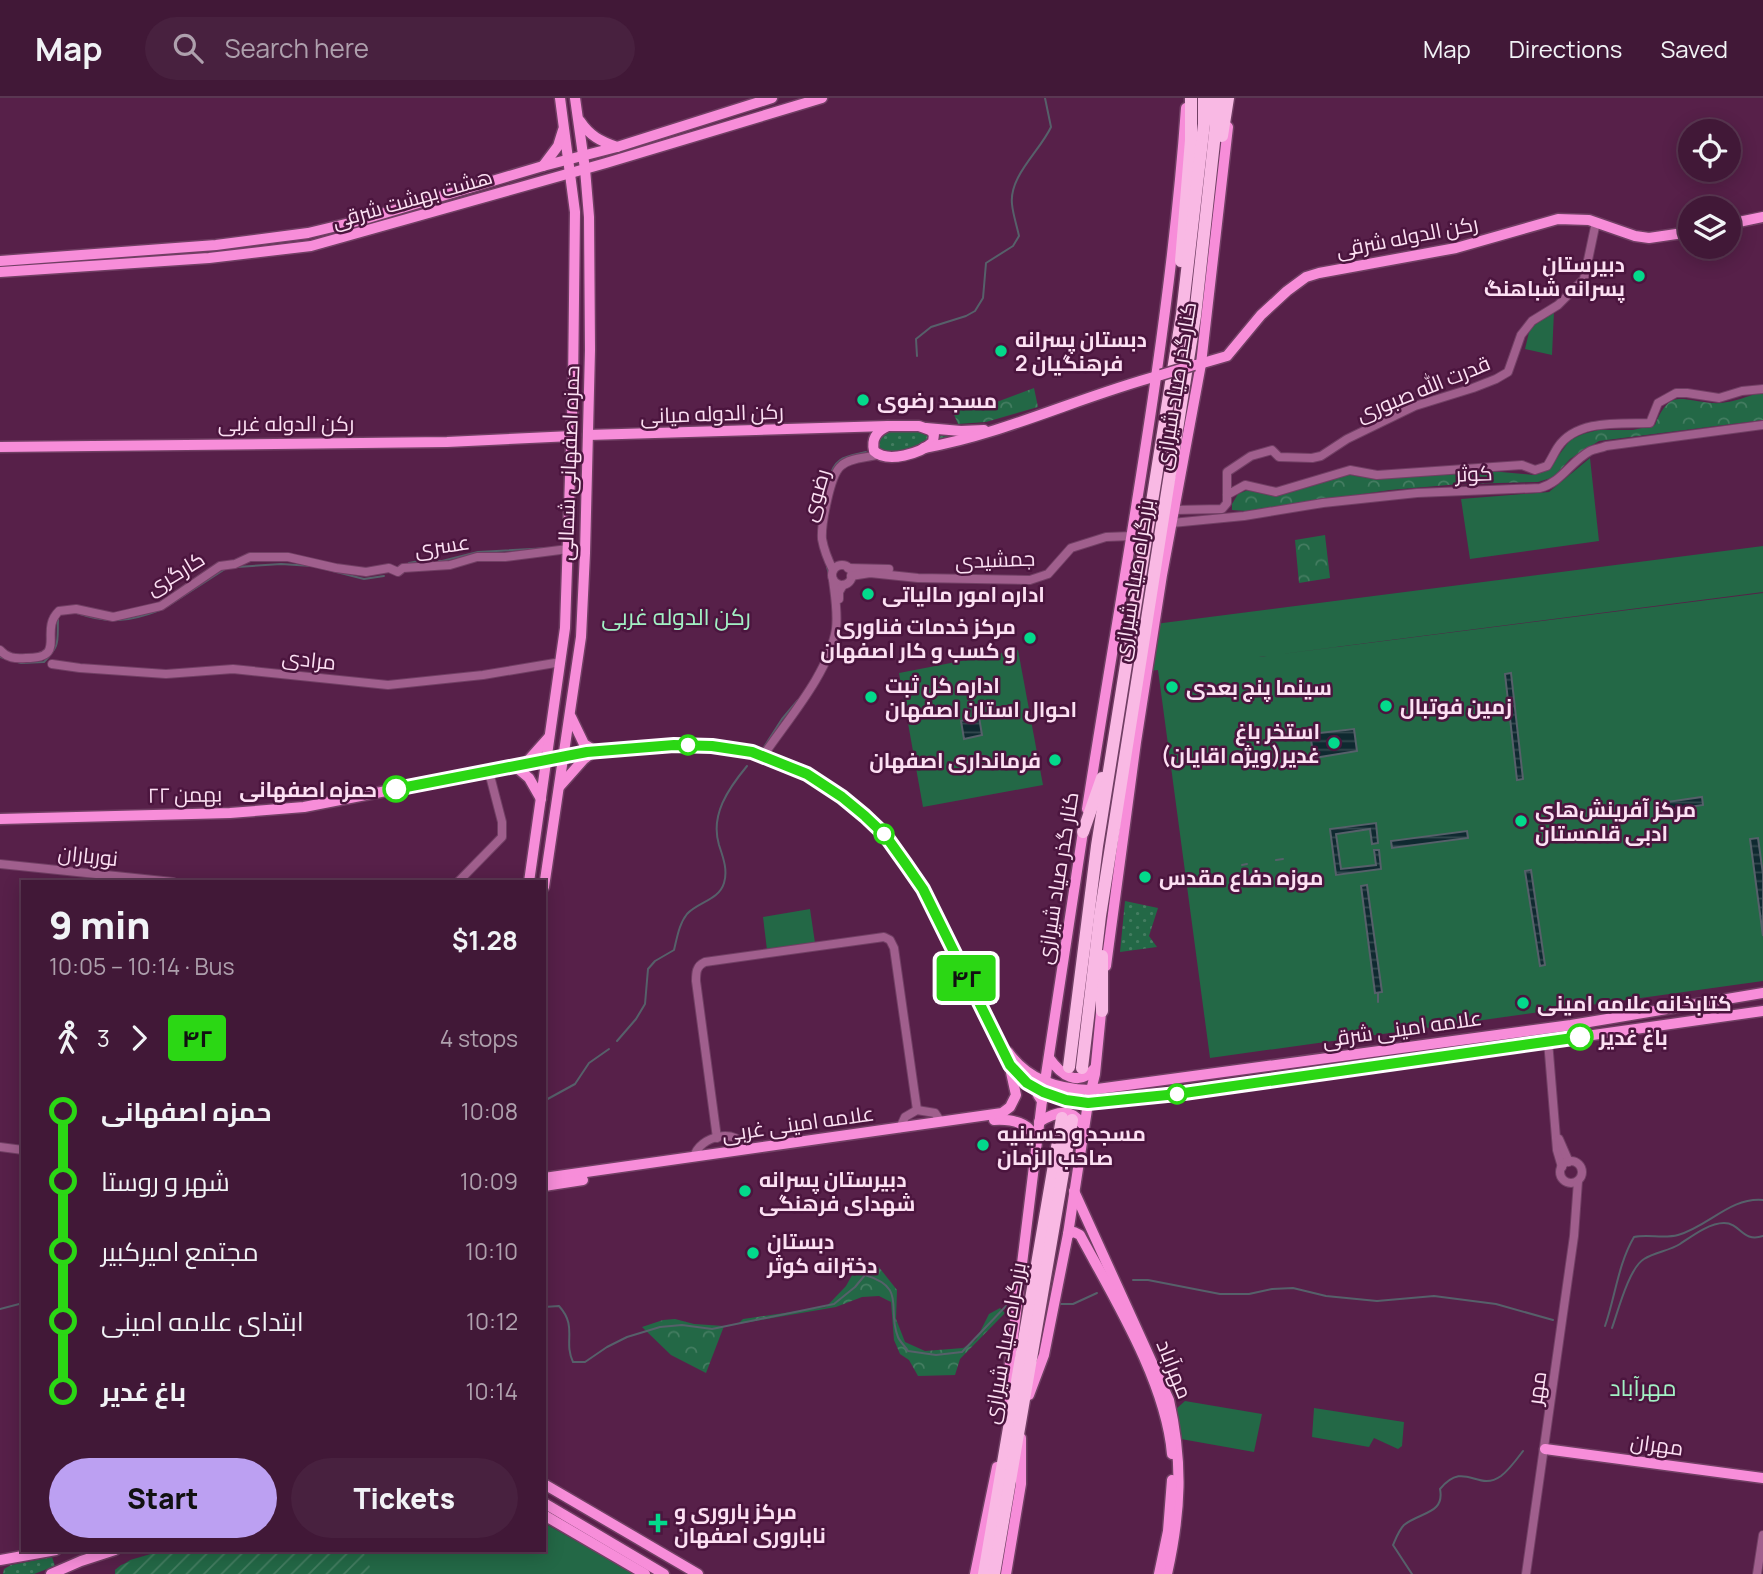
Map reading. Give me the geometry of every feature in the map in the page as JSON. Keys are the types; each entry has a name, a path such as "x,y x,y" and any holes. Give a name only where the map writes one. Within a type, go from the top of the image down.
{"highway":[{"path":"1189,98 1191,140 1181,245 1189,315"},
{"name":"بزرگراه صیاد شیرازی","path":"1085,1069 1097,846 1189,315 1204,98"},
{"name":"بزرگراه صیاد شیرازی","path":"1085,1069 1100,916 1189,315 1216,124 1216,98"},
{"path":"1189,315 1212,238 1221,141 1229,98"},
{"path":"1083,832 1113,744"},
{"path":"1102,1011 1102,953 1124,798 1124,761"},
{"name":"بزرگراه صیاد شیرازی","path":"984,1574 1016,1414 1067,1119"},
{"name":"بزرگراه صیاد شیرازی","path":"994,1574 1016,1414"}],"main road":[{"name":"هشت بهشت شرقی","path":"0,261 216,245 308,233 617,147 772,98"},
{"name":"هشت بهشت شرقی","path":"0,272 209,258 311,246 606,163 822,98"},
{"name":"کنارگذر صیاد شیرازی","path":"1111,662 1153,398 1159,375 1189,98"},
{"name":"کنارگذر صیاد شیرازی","path":"1016,1414 1044,1355 1068,1234 1090,1090 1085,1069 1102,1011 1110,929 1136,742 1218,232 1229,98"},
{"path":"561,102 575,100"},
{"name":"حمزه اصفهانی شمالی","path":"545,880 581,637 586,507 591,305 589,222 575,100"},
{"name":"حمزه اصفهانی شمالی","path":"529,880 565,628 570,506 575,222 561,102"},
{"path":"578,118 587,132 596,139 617,147"},
{"path":"543,166 558,146 564,127"},
{"path":"587,190 600,167 606,163"},
{"path":"549,178 563,188 574,204"},
{"path":"1741,222 1763,217"},
{"path":"575,222 583,218 589,222"},
{"name":"رکن الدوله شرقی","path":"1159,375 1227,356 1261,315 1306,277 1456,248 1558,219 1596,222 1635,236 1649,238 1678,234"},
{"path":"888,426 876,435 875,451 891,458 1007,428 1159,375"},
{"path":"1128,384 1144,390 1153,398"},
{"name":"رکن الدوله میانی","path":"588,436 888,426 926,428"},
{"name":"رکن الدوله میانی","path":"838,428 859,435 875,451"},
{"path":"926,428 952,431 1007,428"},
{"path":"924,449 934,439 932,432 926,428"},
{"path":"952,431 947,438 952,443"},
{"name":"رکن الدوله غربی","path":"0,447 447,442 572,436"},
{"path":"570,506 573,511 579,512 586,507"},
{"path":"569,526 579,523 585,531"},
{"name":"کنار گذر صیاد شیرازی","path":"1016,1414 1007,1386 1036,1143 1111,662"},
{"path":"555,702 571,709 584,744 595,751 584,759 559,788"},
{"path":"541,799 520,766 551,734"},
{"name":"۲۲ بهمن","path":"0,819 257,811 304,807 595,751 674,745 712,746 761,755 807,774 842,797 885,835 923,889 986,1020 1017,1070"},
{"path":"538,818 554,819"},
{"name":"علامه امینی شرقی","path":"1044,1092 1090,1090 1571,1025 1763,993"},
{"path":"1698,1003 1700,1019"},
{"name":"علامه امینی شرقی","path":"1044,1092 1087,1109 1100,1102 1763,1011"},
{"path":"1017,1070 1041,1068 1049,1058 1062,1074 1069,1078 1084,1077 1085,1069"},
{"path":"1275,1065 1277,1079"},
{"path":"1085,1069 1103,1085 1111,1087"},
{"path":"1017,1070 1044,1092"},
{"path":"1017,1070 1044,1092"},
{"name":"علامه امینی غربی","path":"546,1178 990,1116 1007,1110 1016,1095 1017,1070"},
{"path":"1039,1122 1054,1114 1070,1113 1082,1124 1084,1132"},
{"name":"علامه امینی غربی","path":"546,1186 990,1120 1019,1123 1030,1130 1036,1143"},
{"name":"مهرآباد","path":"1074,1191 1093,1248 1148,1369 1167,1418 1171,1442 1172,1489 1168,1531 1159,1574"},
{"name":"مهرآباد","path":"1068,1234 1074,1232 1080,1235 1093,1248 1155,1365 1169,1400 1178,1437 1178,1511 1167,1574"},
{"path":"975,1574 994,1480 1016,1414"},
{"path":"1006,1574 1021,1484 1016,1414"},
{"name":"مهران","path":"1545,1449 1763,1478"},
{"path":"546,1484 698,1574"},
{"path":"546,1504 664,1574"},
{"path":"546,1516 645,1574"},
{"path":"2,1561 46,1552"},
{"path":"51,1574 110,1552"}],"street":[{"name":"قدرت الله صبوری","path":"1227,495 1227,472 1251,456 1272,450 1279,457 1321,456 1347,439 1415,406 1473,388 1508,372 1521,335 1532,321 1558,304 1584,279 1596,222"},
{"path":"1174,510 1222,509 1227,503 1227,495 1245,485 1276,492 1350,470 1377,475 1522,465 1535,470 1547,466 1558,447 1571,434 1588,427 1650,423 1658,403 1666,397 1687,393 1719,398 1742,391 1763,389"},
{"name":"کوثر","path":"1172,523 1403,495 1540,488 1562,477 1573,463 1590,451 1606,446 1763,425"},
{"name":"رضوی","path":"833,575 822,535 837,471 844,463 875,451"},
{"name":"جمشیدی","path":"850,572 919,573 929,577 987,580 1040,579 1048,574 1071,548 1106,537 1132,536"},
{"name":"عسری","path":"282,558 366,572 389,568 398,572 403,568 450,565 477,557 505,557 568,549"},
{"name":"کارگری","path":"0,650 5,655 18,658 46,655 52,646 51,623 59,611 76,609 113,617 153,613 220,566 235,564 250,557 282,558"},
{"path":"800,706 834,638 837,619 833,575 840,565 850,572 849,582 843,585 837,584 833,575"},
{"path":"761,755 800,706 827,665 837,641 839,594 843,585"},
{"name":"مرادی","path":"52,664 166,674 233,669 388,685 460,678 561,662"},
{"path":"460,880 502,837 502,822 489,772"},
{"name":"نورباران","path":"0,864 154,880"},
{"path":"717,1138 696,981 696,972 705,962 884,937 892,941 917,1110"},
{"path":"1548,1041 1557,1150 1566,1164"},
{"path":"901,1128 905,1117 917,1110 934,1113 941,1122"},
{"path":"694,1157 701,1144 717,1138 742,1140 746,1150"},
{"path":"0,1147 21,1150"},
{"path":"1566,1164 1576,1163 1581,1168 1578,1181 1566,1182"},
{"path":"1566,1164 1560,1175 1577,1207"},
{"name":"مهر","path":"1526,1574 1545,1449 1577,1207 1578,1181"},
{"path":"1757,1574 1763,1535"}],"green space":[{"path":"1554,311 1552,355 1525,349 1530,328"},
{"path":"1034,388 1038,407 986,422 958,424 952,410 994,403"},
{"path":"1763,394 1763,420 1599,441 1570,459 1554,477 1538,482 1460,484 1390,490 1246,511 1232,510 1232,504 1238,494 1248,490 1276,496 1348,474 1360,477 1395,477 1490,471 1534,475 1548,470 1570,440 1598,430 1633,430 1655,425 1671,401 1683,399 1723,403"},
{"path":"879,431 978,431 952,443 877,455"},
{"path":"1590,458 1599,541 1470,559 1461,499 1549,492"},
{"path":"1325,535 1330,578 1299,583 1295,540"},
{"name":"باغ غدیر","path":"1763,546 1763,592 1259,657 1763,593 1763,981 1210,1058 1158,670 1148,671 1155,624"},
{"path":"1018,650 1043,785 923,807 899,673"},
{"path":"1125,901 1158,908 1149,936 1157,947 1120,952"},
{"path":"810,909 815,943 767,950 763,917"},
{"path":"878,1266 897,1290 896,1319 905,1342 925,1351 963,1348 976,1340 989,1314 1000,1308 1005,1313 960,1359 955,1375 918,1376 909,1360 900,1354 894,1340 891,1302 879,1296 862,1297 836,1307 738,1324 743,1319 826,1307 846,1286 856,1268"},
{"path":"675,1319 694,1324 724,1326 706,1373 671,1355 642,1327"},
{"path":"1185,1401 1262,1414 1254,1452 1181,1439 1176,1409"},
{"path":"1314,1408 1404,1422 1402,1446 1398,1449 1374,1438 1369,1447 1312,1437"},
{"path":"546,1524 636,1574 115,1574 115,1570 130,1560 158,1552 546,1552"},
{"path":"158,1552 363,1552 373,1574 115,1574 115,1570 121,1565"},
{"path":"52,1557 55,1566 34,1574 3,1574 4,1569 11,1565"}],"water":[{"path":"1511,673 1523,779 1517,780 1505,674"},
{"path":"979,717 982,735 964,739 961,721"},
{"name":"استخر باغ غدیر(ویژه اقایان)","path":"1354,729 1357,751 1314,758 1310,734"},
{"path":"1702,797 1703,805 1661,811 1660,803"},
{"path":"1376,823 1378,843 1372,844 1370,829 1336,834 1341,869 1376,865 1374,850 1379,850 1381,869 1336,875 1330,829"},
{"path":"1467,831 1468,838 1392,848 1391,841"},
{"path":"1758,838 1763,874 1763,936 1750,839"},
{"path":"1531,870 1545,965 1540,966 1525,871"},
{"path":"1367,885 1382,992 1375,993 1361,886"}],"waterway":[{"path":"917,356 916,339 931,327 975,311 983,298 986,263 1013,246 1019,236 1012,194 1020,174 1051,127 1045,98"},
{"path":"829,479 834,466 842,459 866,452"},
{"path":"819,524 821,512"},
{"path":"409,563 442,561 478,552 550,548"},
{"path":"237,567 281,564 312,566"},
{"path":"827,567 830,578"},
{"path":"321,568 364,579 384,576"},
{"path":"168,606 225,569"},
{"path":"77,613 99,619 118,620 160,610"},
{"path":"0,657 21,663 44,662 57,642 58,619"},
{"path":"764,747 798,700"},
{"path":"617,1041 645,1004 648,969 655,961 674,950 680,927 687,914 718,893 724,883 724,864 717,823 727,793 747,766"},
{"path":"1276,860 1283,859"},
{"path":"1242,865 1247,864"},
{"path":"1378,993 1378,1002"},
{"path":"546,1100 575,1084 589,1063 609,1049"},
{"path":"1605,1326 1620,1270 1634,1237 1678,1235 1740,1203 1763,1200"},
{"path":"1612,1328 1629,1280 1644,1259 1676,1246 1712,1225 1730,1224 1750,1237 1763,1236"},
{"path":"546,1307 559,1306 565,1314 573,1362 585,1362 627,1337 660,1327 682,1325 712,1329 834,1304 865,1275 887,1286 891,1293 895,1327 899,1339 908,1351 936,1355 962,1352 1006,1306"},
{"path":"1133,1280 1148,1280 1220,1294 1249,1294 1293,1288 1326,1296 1377,1301 1434,1296 1496,1304 1553,1320"},
{"path":"1061,1304 1073,1304 1097,1293"},
{"path":"0,1309 21,1304"},
{"path":"1412,1574 1393,1545 1404,1525 1435,1508 1441,1497 1440,1489 1449,1481 1464,1476 1493,1480 1507,1471 1523,1451"}],"bus line":[{"name":"۴۲","path":"396,789 587,752 674,745 712,746 752,752 807,774 842,797 885,835 923,889 999,1048 1010,1065 1029,1084 1066,1100 1088,1103 1168,1095 1580,1037"}],"place":[{"name":"دبیرستان پسرانه شباهنگ","path":"1639,276"},
{"name":"دبستان پسرانه فرهنگیان 2","path":"1001,351"},
{"name":"مسجد رضوی","path":"863,400"},
{"name":"اداره امور مالیاتی","path":"868,594"},
{"name":"مرکز خدمات فناوری و کسب و کار اصفهان","path":"1030,638"},
{"name":"سینما پنج بعدی","path":"1172,687"},
{"name":"اداره کل ثبت احوال استان اصفهان","path":"871,697"},
{"name":"زمین فوتبال","path":"1386,706"},
{"name":"استخر باغ غدیر(ویژه اقایان)","path":"1334,743"},
{"name":"فرمانداری اصفهان","path":"1055,760"},
{"name":"حمزه اصفهانی","path":"396,789"},
{"name":"مرکز آفرینش‌های ادبی قلمستان","path":"1521,821"},
{"name":"موزه دفاع مقدس","path":"1145,877"},
{"name":"کتابخانه علامه امینی","path":"1523,1003"},
{"name":"باغ غدیر","path":"1580,1037"},
{"name":"مسجد و حسینیه صاحب الزمان","path":"983,1145"},
{"name":"دبیرستان پسرانه شهدای فرهنگی","path":"745,1191"},
{"name":"دبستان دخترانه کوثر","path":"753,1253"},
{"name":"مرکز باروری و ناباروری اصفهان","path":"658,1523"}],"district":[{"name":"رکن الدوله غربی","path":"676,616"},
{"name":"مهرآباد","path":"1643,1387"}]}
